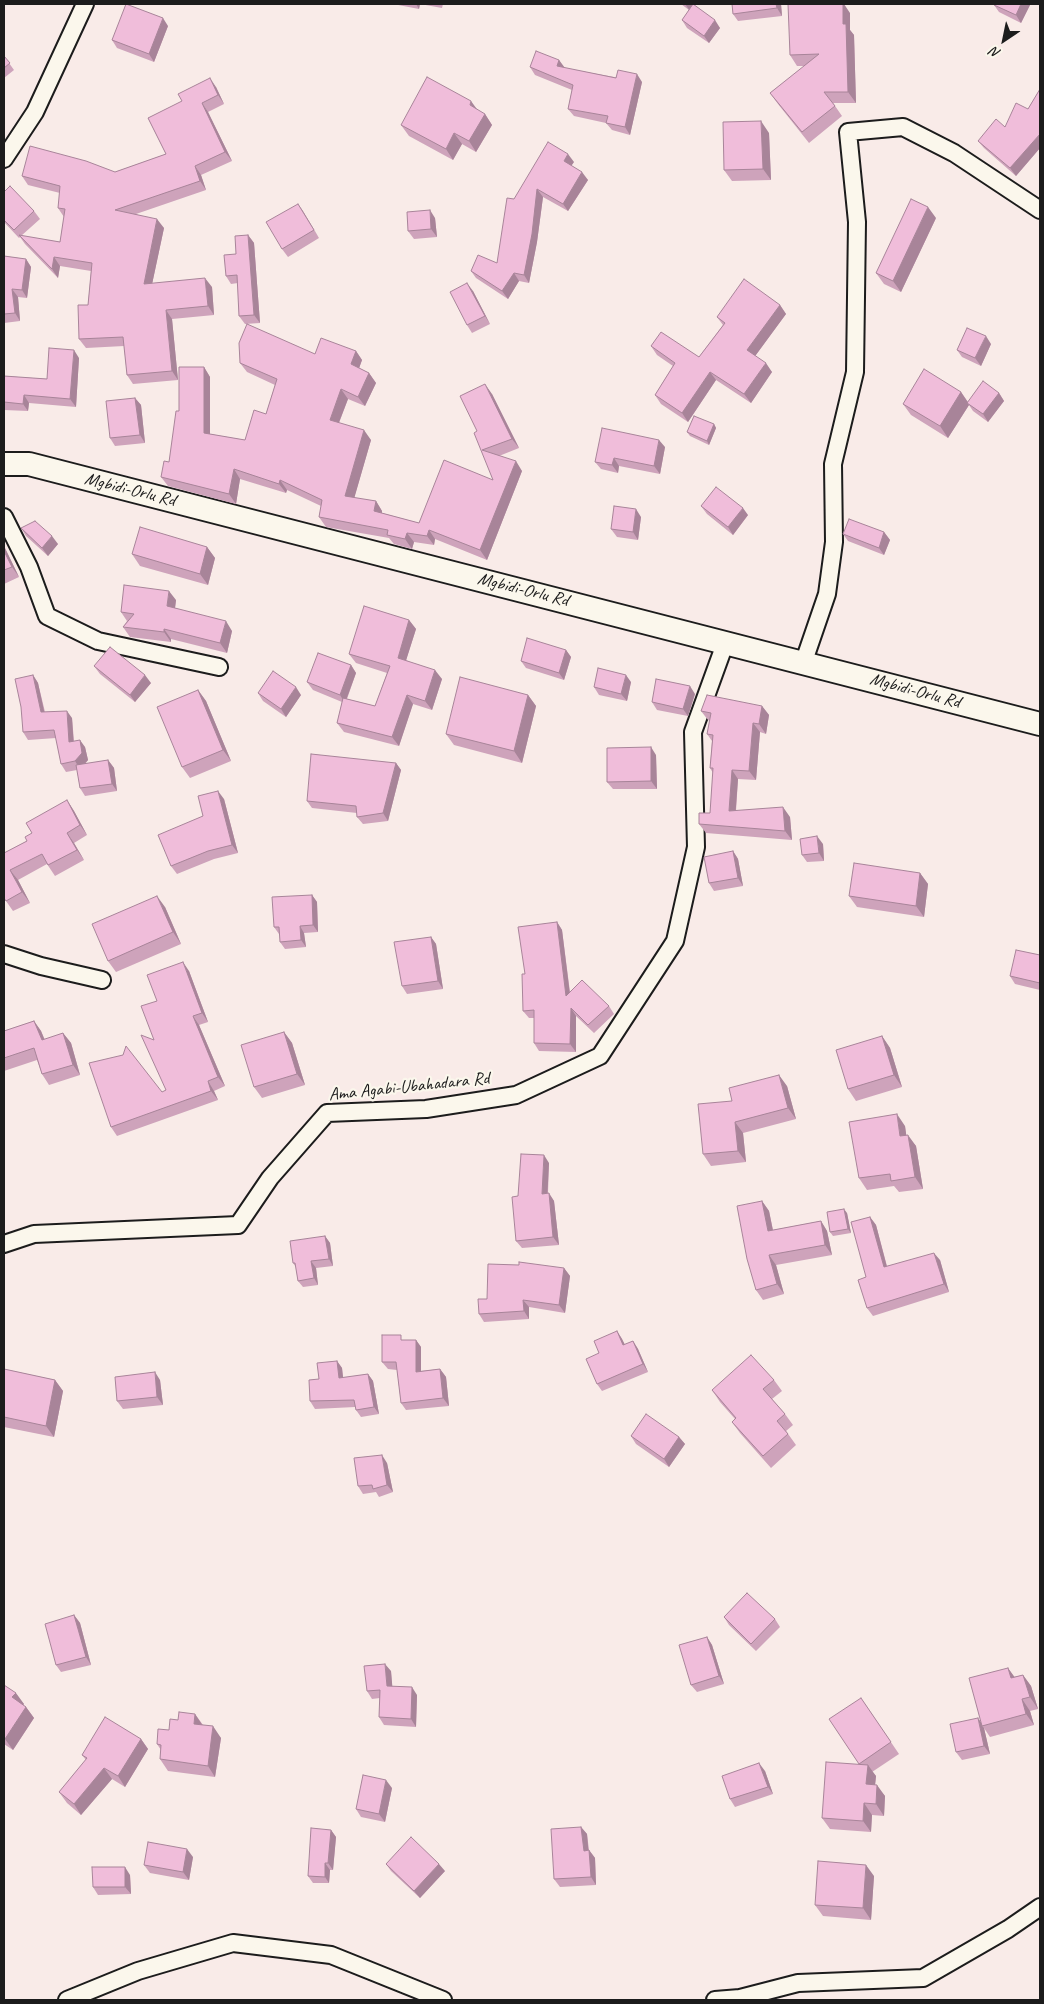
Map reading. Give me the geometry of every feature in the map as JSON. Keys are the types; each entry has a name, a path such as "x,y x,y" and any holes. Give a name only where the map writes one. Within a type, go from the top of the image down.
{"main road":[{"name":"Mgbidi-Orlu Rd","path":"4,464 29,464 804,661 1040,724"}],"street":[{"path":"4,159 35,112 85,4"},
{"path":"804,661 827,594 834,542 833,464 855,372 857,222 848,132 903,127 954,153 1040,210"},
{"path":"4,517 29,567 47,616 98,642 219,667"},
{"name":"Ama Agabi-Ubahadara Rd","path":"4,1244 34,1234 238,1225 270,1178 327,1113 426,1109 516,1095 600,1056 675,941 696,847 693,732 726,641"},
{"path":"4,954 40,966 102,980"},
{"path":"715,2000 740,1998 798,1983 923,1978 1008,1929 1040,1907"},
{"path":"67,2000 138,1971 233,1942 331,1955 443,2000"}],"building":[{"path":"126,4 163,18 149,54 112,40"},
{"path":"693,4 715,20 704,36 682,20"},
{"path":"732,4 776,4 777,8 733,14"},
{"path":"788,4 843,4 843,24 846,24 848,92 824,92 835,106 802,132 770,93 819,54 790,55"},
{"path":"994,4 1021,4 1016,15"},
{"path":"536,51 559,60 557,66 616,78 618,70 637,74 625,127 606,123 608,116 568,109 573,85 530,67"},
{"path":"4,56 10,63 4,68"},
{"path":"427,77 471,101 470,105 485,114 469,141 454,133 446,149 401,125"},
{"path":"210,78 218,95 202,103 225,152 195,166 200,181 115,210 157,219 144,284 205,278 208,306 166,310 172,371 127,375 123,337 79,339 78,305 88,305 92,263 54,257 52,269 19,235 60,242 65,209 58,208 60,186 22,176 30,146 86,161 115,172 166,154 148,118 182,101 178,94"},
{"path":"1040,89 1040,134 1010,168 978,141 996,119 1005,127 1016,103 1028,109"},
{"path":"761,121 763,169 724,170 723,122"},
{"path":"548,142 568,154 564,161 582,172 563,204 537,189 532,234 524,275 514,273 502,291 471,271 478,255 497,263 507,198 514,199"},
{"path":"10,186 34,211 14,230 4,220 4,192"},
{"path":"911,199 928,207 893,281 876,273"},
{"path":"298,204 314,230 282,249 266,222"},
{"path":"430,210 431,229 408,231 407,212"},
{"path":"248,235 254,315 239,316 237,275 226,276 224,255 236,254 235,236"},
{"path":"4,256 26,259 22,290 12,289 15,313 4,314"},
{"path":"744,279 780,305 747,350 766,363 744,394 710,372 682,413 655,395 675,363 651,346 661,332 699,357 725,323 717,317"},
{"path":"467,283 485,316 467,325 450,292"},
{"path":"247,324 315,354 321,338 356,351 351,364 369,373 358,397 341,389 330,420 364,430 345,496 376,501 374,511 419,523 444,460 493,480 474,433 477,431 460,396 485,384 512,439 482,450 516,461 480,550 429,530 427,536 407,533 405,539 387,535 388,530 319,517 322,500 280,480 279,484 234,469 229,494 161,477 164,461 169,462 176,411 179,411 179,367 204,367 204,433 245,440 254,410 266,414 277,379 240,363 239,343"},
{"path":"967,328 986,336 975,358 957,350"},
{"path":"49,348 74,350 70,399 24,395 23,404 4,402 4,376 47,379"},
{"path":"924,369 961,392 940,426 903,404"},
{"path":"983,381 999,393 983,414 967,403"},
{"path":"135,398 140,435 110,438 106,401"},
{"path":"694,416 714,424 707,441 687,432"},
{"path":"602,428 659,440 654,466 614,458 612,465 595,462"},
{"path":"716,487 743,508 728,527 701,506"},
{"path":"614,506 636,509 633,532 611,529"},
{"path":"849,519 884,532 879,548 843,534"},
{"path":"35,521 52,536 42,548 21,528"},
{"path":"140,527 207,547 200,574 132,554"},
{"path":"4,551 12,567 4,570"},
{"path":"124,585 169,591 167,606 226,621 220,643 164,629 164,632 123,627 134,614 121,612"},
{"path":"364,606 409,620 398,658 435,670 425,701 407,695 392,737 337,723 343,698 375,706 390,666 349,654"},
{"path":"527,638 566,650 559,673 521,661"},
{"path":"110,647 145,675 130,695 94,666"},
{"path":"318,653 351,665 340,695 307,682"},
{"path":"598,668 626,675 621,694 594,687"},
{"path":"273,671 296,687 281,709 258,693"},
{"path":"33,675 41,712 67,711 69,742 80,740 82,753 75,761 61,764 54,730 23,732 21,707 15,679"},
{"path":"460,677 528,695 514,751 446,734"},
{"path":"656,679 690,686 683,709 652,702"},
{"path":"198,690 223,750 182,767 157,707"},
{"path":"707,695 762,706 759,724 753,723 749,771 732,770 729,811 783,807 785,831 699,824 699,813 710,813 713,768 710,768 713,735 707,734 711,713 701,711"},
{"path":"651,747 651,781 607,782 607,748"},
{"path":"311,754 396,763 383,813 357,817 356,806 307,801"},
{"path":"108,760 112,784 80,788 76,765"},
{"path":"218,791 232,845 208,851 171,866 158,835 203,816 198,796"},
{"path":"67,800 80,825 67,833 77,850 48,865 42,854 10,870 22,892 6,901 4,898 4,853 27,841 25,837 32,833 26,823"},
{"path":"817,836 819,853 802,855 800,839"},
{"path":"733,851 738,878 709,883 704,857"},
{"path":"854,863 920,873 916,906 849,896"},
{"path":"312,895 313,925 300,926 301,940 280,942 279,927 274,927 272,897"},
{"path":"157,896 173,932 108,961 92,924"},
{"path":"557,922 566,996 582,980 609,1006 588,1025 571,1008 570,1044 534,1043 534,1010 523,1011 522,974 525,974 518,927"},
{"path":"431,937 438,981 402,986 394,942"},
{"path":"1016,950 1040,955 1040,983 1010,976"},
{"path":"183,962 202,1013 193,1016 218,1077 208,1081 211,1091 111,1127 89,1063 123,1055 126,1046 162,1092 166,1090 141,1035 154,1040 141,1006 157,1001 147,975"},
{"path":"34,1021 42,1040 63,1033 73,1065 42,1074 34,1048 4,1058 4,1031"},
{"path":"284,1032 297,1074 254,1087 241,1045"},
{"path":"882,1036 894,1075 848,1089 836,1050"},
{"path":"779,1075 788,1108 735,1122 738,1151 703,1154 698,1104 732,1101 729,1088"},
{"path":"897,1114 900,1136 908,1135 915,1177 891,1181 890,1174 859,1178 849,1122"},
{"path":"521,1154 544,1155 542,1194 549,1193 553,1237 516,1241 512,1197 518,1196"},
{"path":"762,1201 768,1231 821,1221 825,1245 769,1255 777,1284 756,1290 747,1259 737,1206"},
{"path":"844,1209 848,1229 830,1232 827,1212"},
{"path":"870,1217 884,1267 934,1253 944,1284 867,1308 858,1280 866,1277 851,1222"},
{"path":"325,1236 329,1259 311,1261 314,1278 298,1281 290,1241"},
{"path":"519,1262 564,1268 559,1305 523,1300 524,1311 479,1314 478,1299 487,1299 488,1264 519,1265"},
{"path":"617,1331 623,1345 633,1341 643,1364 597,1384 586,1359 599,1353 594,1341"},
{"path":"382,1335 401,1335 401,1340 416,1340 416,1372 440,1369 443,1398 401,1403 396,1362 382,1362"},
{"path":"751,1355 774,1380 763,1389 785,1414 777,1421 788,1434 763,1456 732,1422 736,1418 712,1390"},
{"path":"337,1361 339,1378 368,1374 374,1407 356,1410 354,1400 310,1401 309,1380 319,1379 317,1363"},
{"path":"4,1369 55,1380 46,1426 4,1417"},
{"path":"155,1372 157,1397 117,1401 115,1377"},
{"path":"646,1414 679,1437 664,1459 631,1436"},
{"path":"382,1455 387,1485 373,1489 372,1485 358,1486 354,1458"},
{"path":"747,1593 775,1619 751,1644 724,1617"},
{"path":"74,1615 86,1657 56,1665 45,1624"},
{"path":"707,1637 719,1676 691,1685 679,1645"},
{"path":"385,1664 387,1686 412,1687 411,1719 379,1717 380,1690 367,1691 364,1666"},
{"path":"1008,1668 1011,1678 1023,1675 1030,1697 1022,1699 1026,1714 982,1726 969,1678"},
{"path":"4,1685 16,1693 12,1697 26,1707 5,1739 4,1738"},
{"path":"861,1698 891,1742 859,1764 829,1719"},
{"path":"179,1712 195,1714 194,1724 213,1726 208,1766 160,1759 161,1745 157,1744 158,1729 169,1730 170,1719 178,1720"},
{"path":"105,1717 141,1739 118,1776 104,1768 74,1804 59,1792 87,1758 82,1755"},
{"path":"978,1718 984,1746 956,1752 950,1724"},
{"path":"826,1762 868,1765 866,1784 877,1785 876,1804 864,1803 863,1821 822,1818"},
{"path":"759,1763 768,1787 730,1799 722,1776"},
{"path":"363,1775 386,1780 379,1814 356,1809"},
{"path":"581,1827 584,1851 589,1850 591,1877 554,1879 551,1829"},
{"path":"311,1828 331,1830 328,1863 325,1863 325,1877 308,1876"},
{"path":"411,1837 439,1864 414,1891 386,1864"},
{"path":"148,1842 187,1849 183,1872 144,1865"},
{"path":"818,1861 866,1865 863,1908 815,1905"},
{"path":"92,1867 125,1867 125,1887 93,1887"}]}
